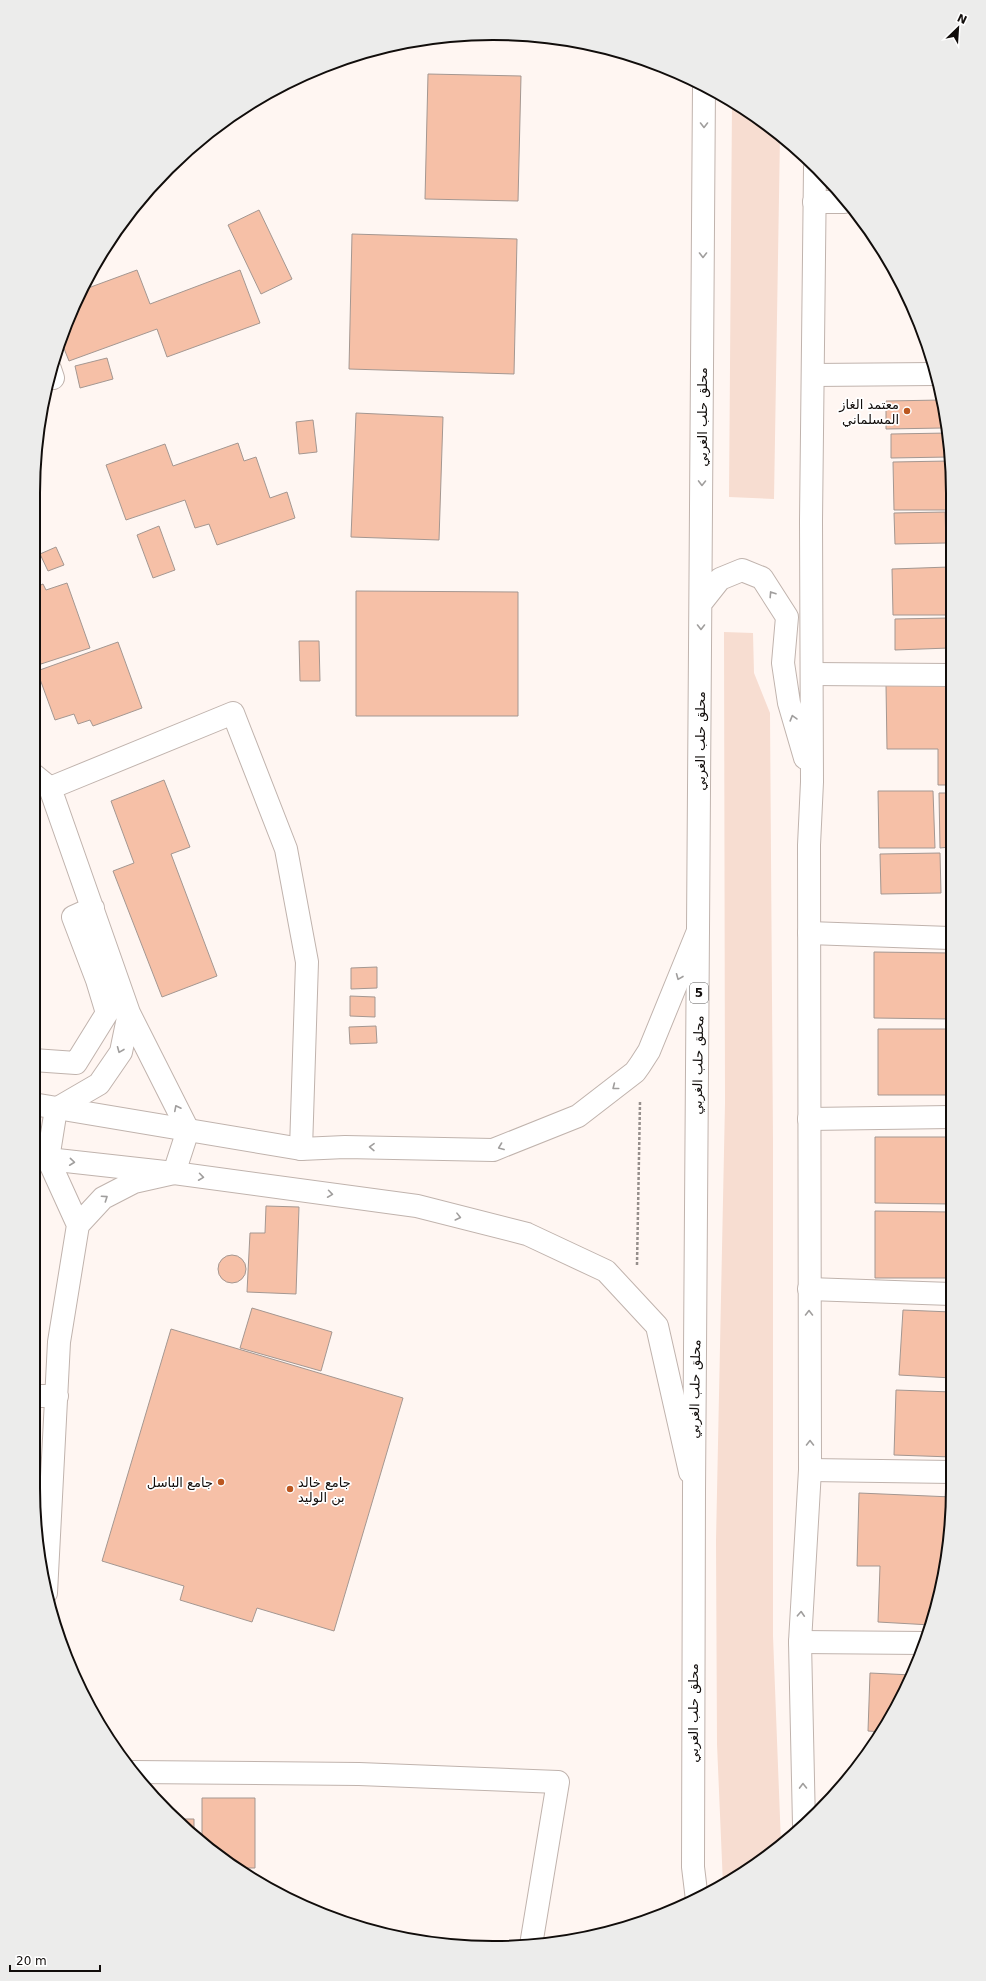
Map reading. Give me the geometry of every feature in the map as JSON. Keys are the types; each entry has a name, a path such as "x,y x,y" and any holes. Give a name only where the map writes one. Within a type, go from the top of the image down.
{"main road":[{"name":"محلق حلب الغربي","path":"696,1892 693,1867 694,1491 704,93"},
{"path":"804,1817 800,1642 810,1470 809,845 812,782 811,521 815,175"},
{"path":"814,202 840,202"},
{"path":"813,374 930,374"},
{"path":"701,603 720,579 742,570 762,578 787,617 783,663 789,703 812,782"},
{"path":"812,674 946,675"},
{"path":"174,1173 188,1130 129,1013 93,908 42,782 233,713 286,849 307,962 301,1149"},
{"path":"40,1060 76,1063 107,1013 97,980 73,917 93,908"},
{"path":"40,1106 301,1149 345,1147 493,1150 578,1116 635,1072 649,1051 699,928"},
{"path":"809,933 946,938"},
{"path":"78,1225 41,1157 56,1109 99,1084 121,1052 129,1013"},
{"path":"809,1119 946,1117"},
{"path":"41,1157 174,1173 417,1206 527,1234 606,1271 657,1326 694,1491"},
{"path":"47,1567 60,1342 78,1225 103,1198 134,1182 174,1173"},
{"path":"809,1289 946,1294"},
{"path":"40,1396 57,1396"},
{"path":"810,1470 946,1472"},
{"path":"800,1642 919,1643"},
{"path":"140,1772 359,1774 558,1782 533,1939"}],"path":[{"path":"636,1304 640,1065"}],"shaded area":[{"path":"732,108 745,116 780,143 774,499 729,497"},
{"path":"724,632 753,633 754,673 770,713 773,1141 773,1636 781,1838 745,1865 723,1878 717,1744 716,1541 725,1103"}],"building":[{"path":"428,74 521,76 518,201 425,199"},
{"path":"259,210 292,279 261,294 228,225"},
{"path":"352,234 517,239 514,374 349,369"},
{"path":"137,270 150,304 240,270 260,323 167,357 157,329 69,361 64,348 74,320 90,287"},
{"path":"107,358 113,379 80,388 75,366"},
{"path":"936,400 941,428 886,429 886,401"},
{"path":"356,413 443,417 439,540 351,537"},
{"path":"313,420 317,452 299,454 296,422"},
{"path":"942,433 944,457 891,458 891,434"},
{"path":"238,443 244,461 256,457 270,498 287,492 295,518 217,545 209,524 195,528 185,500 126,520 106,465 165,444 173,466"},
{"path":"945,461 946,510 894,510 893,462"},
{"path":"945,512 946,543 895,544 894,513"},
{"path":"159,526 175,570 153,578 137,535"},
{"path":"56,547 64,565 48,571 40,554"},
{"path":"946,567 946,615 893,615 892,569"},
{"path":"67,583 90,648 41,664 40,585 43,584 46,590"},
{"path":"356,591 518,592 518,716 356,716"},
{"path":"946,618 946,648 895,650 895,619"},
{"path":"299,641 319,641 320,681 300,681"},
{"path":"118,642 142,708 93,726 90,720 78,724 74,714 55,720 40,679 40,670"},
{"path":"946,684 946,785 938,785 938,749 887,749 886,685"},
{"path":"164,780 190,847 171,854 217,976 162,997 113,871 134,863 111,801"},
{"path":"878,791 933,791 935,848 879,848"},
{"path":"939,793 946,793 946,847 940,848"},
{"path":"940,853 941,893 881,894 880,854"},
{"path":"874,952 946,953 946,1019 874,1018"},
{"path":"377,967 377,988 351,989 351,968"},
{"path":"350,996 375,997 375,1017 350,1016"},
{"path":"376,1026 377,1043 350,1044 349,1027"},
{"path":"878,1029 946,1029 946,1095 878,1095"},
{"path":"875,1137 946,1137 946,1204 875,1203"},
{"path":"266,1206 299,1207 296,1294 247,1292 250,1233 265,1233"},
{"path":"875,1211 946,1212 946,1278 875,1278"},
{"path":"232,1255 242,1259 246,1269 242,1279 232,1283 222,1279 218,1269 222,1259"},
{"path":"252,1308 332,1332 321,1371 240,1348"},
{"path":"903,1310 946,1312 946,1378 899,1375"},
{"path":"171,1329 403,1398 334,1631 257,1608 252,1622 180,1600 184,1586 102,1561"},
{"path":"896,1390 946,1392 946,1457 894,1455"},
{"path":"859,1493 946,1497 942,1547 931,1605 925,1625 878,1622 880,1566 857,1566"},
{"path":"870,1673 905,1675 875,1731 868,1731"},
{"path":"202,1798 255,1798 255,1868 246,1868 241,1865 202,1835"},
{"path":"184,1819 194,1819 194,1829"}],"place":[{"name":"معتمد الغاز المسلماني","path":"907,411"},
{"name":"جامع الباسل","path":"221,1482"},
{"name":"جامع خالد بن الوليد","path":"290,1489"}]}
